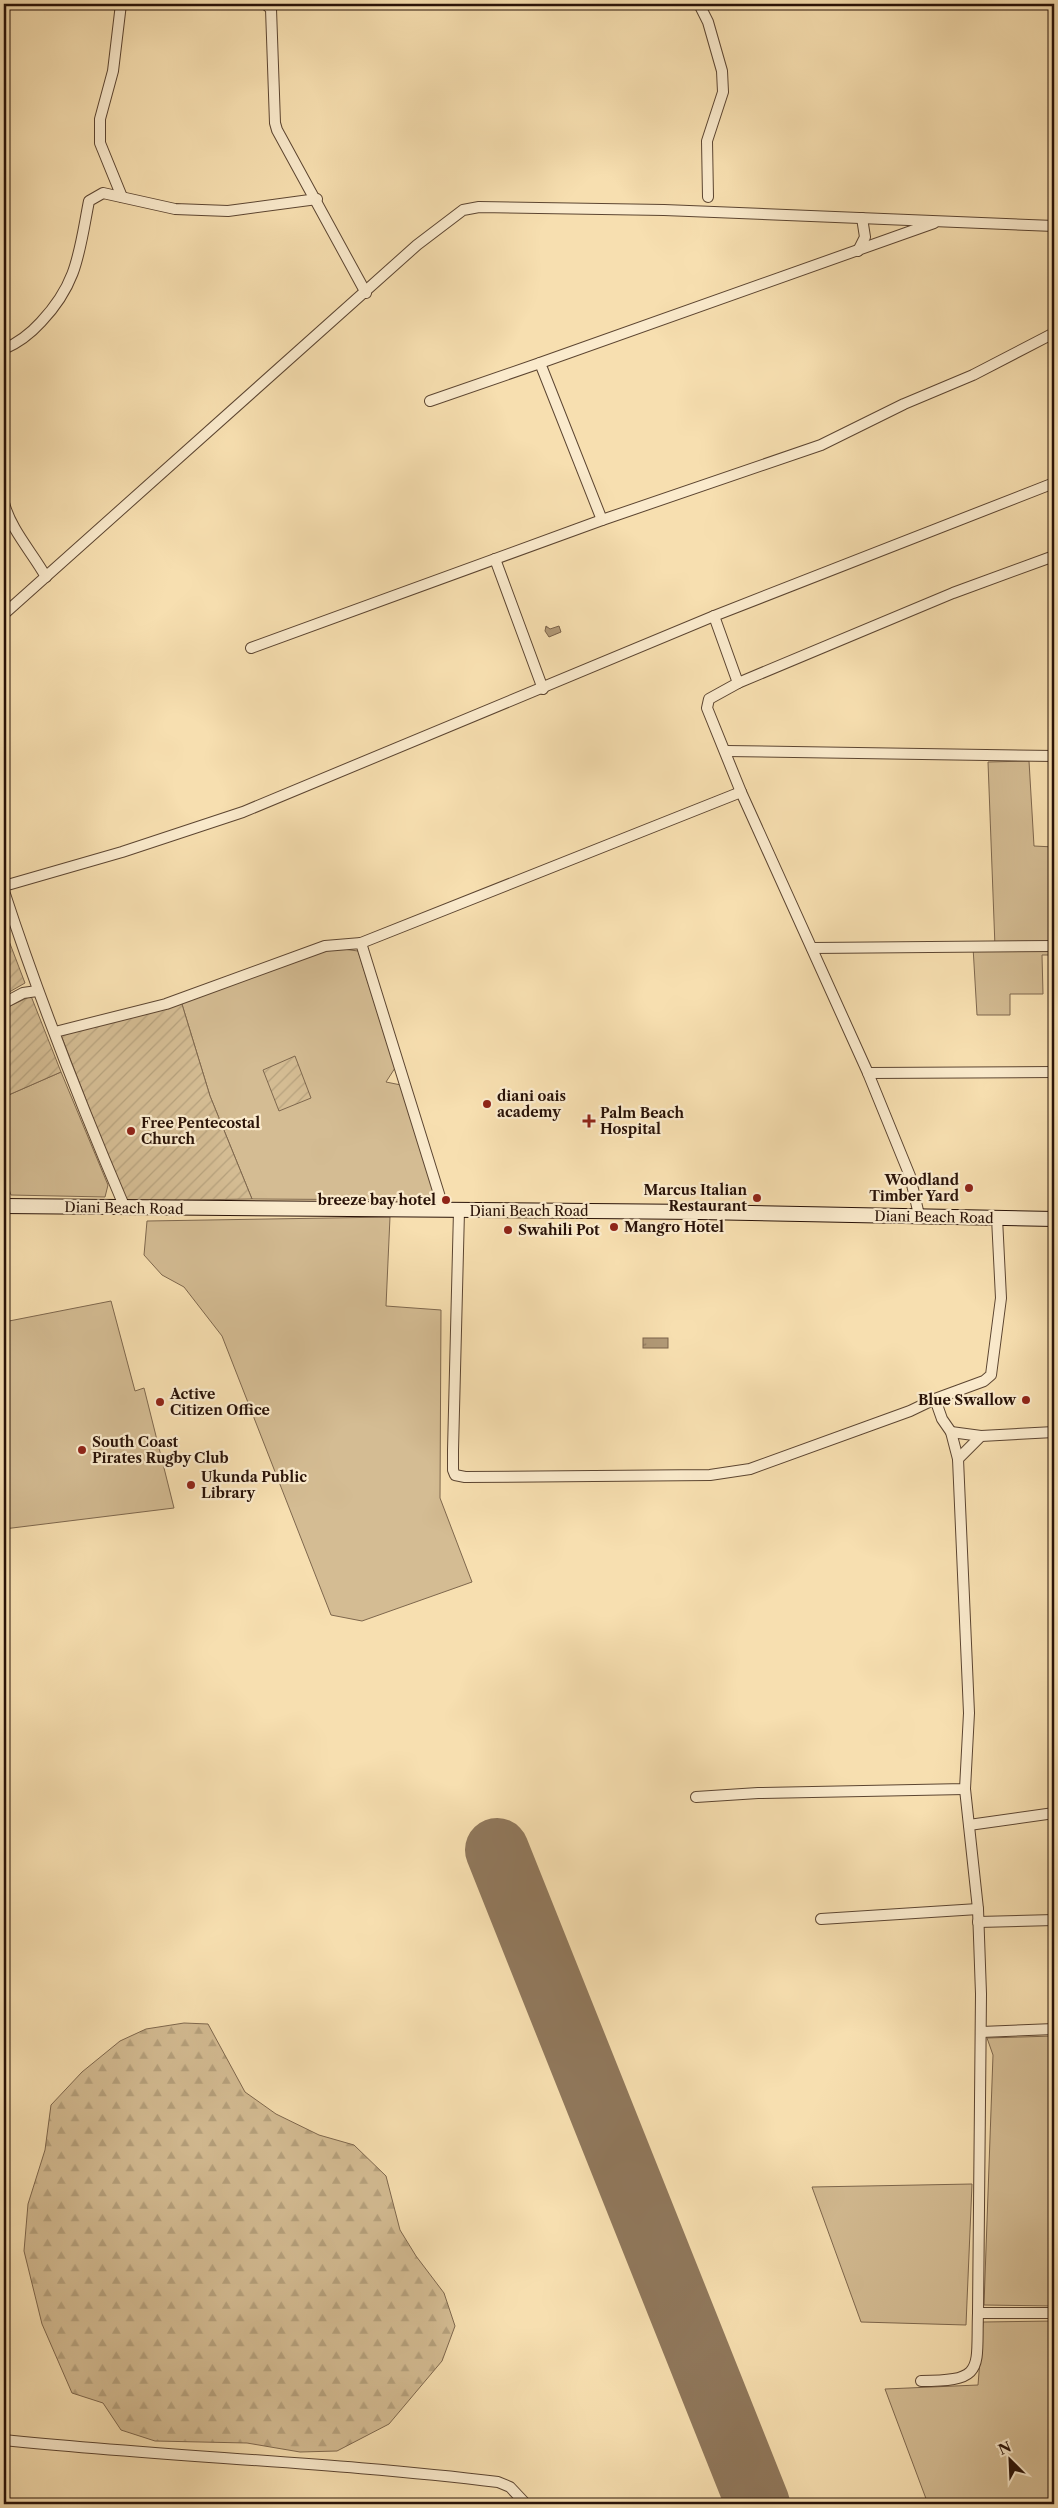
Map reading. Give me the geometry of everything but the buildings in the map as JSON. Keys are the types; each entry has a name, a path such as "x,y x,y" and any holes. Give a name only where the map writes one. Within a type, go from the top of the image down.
{"main road":[{"name":"Diani Beach Road","path":"4,1206 920,1215 1054,1219"}],"street":[{"path":"121,4 113,71 100,119 100,143 122,197"},
{"path":"265,4 271,9 275,123 366,293"},
{"path":"699,4 708,22 722,71 723,92 707,141 708,197 700,212"},
{"path":"4,349 32,332 67,290 78,260 89,201 103,193 175,209 228,211 317,200"},
{"path":"708,197 720,213"},
{"path":"4,614 366,293 417,245 463,210 479,207 700,212 1054,226"},
{"path":"858,251 866,237 862,218"},
{"path":"430,401 939,221"},
{"path":"251,648 602,520 821,445 904,404 974,375 1054,333"},
{"path":"540,363 602,520"},
{"path":"4,886 122,852 243,812 543,689 714,616 1054,483"},
{"path":"4,503 8,520 35,556 46,577"},
{"path":"920,1215 910,1176 868,1072 741,792 707,708 707,702 738,683 953,593 1054,556"},
{"path":"494,559 543,689"},
{"path":"714,616 738,683"},
{"path":"726,751 1054,756"},
{"path":"55,1032 166,1004 325,946 361,943 741,792"},
{"path":"4,890 36,991 46,1008 82,1109 125,1208"},
{"path":"361,943 444,1210"},
{"path":"812,948 1054,946"},
{"path":"4,1003 23,994 36,991"},
{"path":"868,1072 1054,1072"},
{"path":"459,1211 453,1470 455,1475 465,1477 710,1475 750,1469 910,1411 935,1399 984,1381 991,1375 1001,1298 997,1218"},
{"path":"922,2382 951,2381 970,2374 976,2364 978,2312 981,2032 978,1910 965,1789 969,1713 958,1459 951,1432 942,1419 935,1399"},
{"path":"951,1432 981,1436 1054,1432"},
{"path":"958,1459 981,1436"},
{"path":"696,1797 758,1793 965,1789"},
{"path":"969,1825 1054,1812"},
{"path":"821,1919 978,1910"},
{"path":"978,1922 1054,1920"},
{"path":"981,2032 1054,2029"},
{"path":"978,2312 1054,2314"},
{"path":"4,2440 100,2450 416,2472 498,2482 510,2487 526,2504"}],"green space":[{"path":"1025,4 1054,4 1054,11"},
{"path":"1029,761 1034,846 1054,847 1054,955 1042,955 1043,994 1010,994 1010,1015 977,1015 973,947 995,947 988,762"},
{"path":"4,928 25,983 4,995"},
{"path":"328,947 358,951 395,1068 386,1082 401,1085 434,1189 426,1200 252,1199 210,1096 181,1001"},
{"path":"31,996 61,1072 4,1097 4,1009"},
{"path":"181,1001 210,1096 252,1199 125,1201 61,1035"},
{"path":"295,1056 311,1098 279,1111 263,1070"},
{"path":"61,1072 108,1185 105,1197 11,1195 4,1175 4,1097"},
{"path":"390,1217 386,1306 441,1310 440,1498 472,1582 362,1621 331,1615 222,1336 184,1287 162,1275 144,1255 147,1221"},
{"name":"South Coast Pirates Rugby Club","path":"111,1301 135,1391 144,1388 174,1508 4,1529 4,1322"},
{"path":"184,2023 208,2024 245,2092 276,2114 319,2135 354,2145 386,2176 400,2230 416,2256 444,2293 455,2326 442,2361 389,2424 337,2451 300,2452 247,2443 155,2441 121,2430 103,2403 72,2393 42,2324 24,2251 28,2204 45,2150 51,2105 82,2072 120,2041 146,2029"},
{"path":"1054,2036 1054,2306 984,2305 993,2055 987,2038"},
{"path":"972,2184 966,2325 861,2322 812,2187"},
{"path":"4,2254 9,2320 4,2322"},
{"path":"1054,2321 1054,2504 928,2504 885,2389 978,2385 983,2322"}],"water":[{"path":"546,626 550,629 559,626 561,632 549,637 545,631"},
{"path":"643,1338 668,1338 668,1348 643,1348"}],"runway":[{"path":"497,1850 758,2504"}],"place":[{"name":"diani oais academy","path":"487,1104"},
{"name":"Palm Beach Hospital","path":"589,1121"},
{"name":"Free Pentecostal Church","path":"131,1131"},
{"name":"Woodland Timber Yard","path":"969,1188"},
{"name":"Marcus Italian Restaurant","path":"757,1198"},
{"name":"breeze bay hotel","path":"446,1200"},
{"name":"Mangro Hotel","path":"614,1227"},
{"name":"Swahili Pot","path":"508,1230"},
{"name":"Blue Swallow","path":"1026,1400"},
{"name":"Active Citizen Office","path":"160,1402"},
{"name":"South Coast Pirates Rugby Club","path":"82,1450"},
{"name":"Ukunda Public Library","path":"191,1485"}]}
